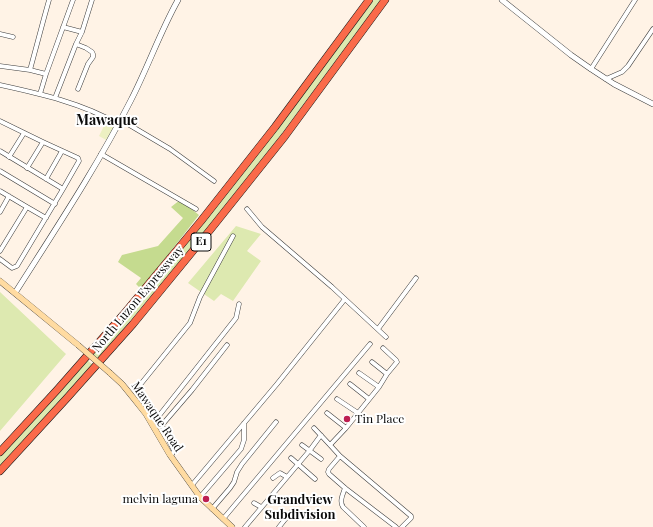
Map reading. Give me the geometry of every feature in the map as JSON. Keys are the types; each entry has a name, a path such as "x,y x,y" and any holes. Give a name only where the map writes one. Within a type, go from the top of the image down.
{"highway":[{"name":"North Luzon Expressway","path":"0,452 118,321 196,227 275,127 369,0"},
{"name":"North Luzon Expressway","path":"0,471 128,329 210,230 285,136 386,0"}],"main road":[{"name":"Mawaque Road","path":"0,281 78,345 122,384 146,414 170,455 200,497 232,527"}],"street":[{"path":"30,70 49,0"},
{"path":"40,94 72,0"},
{"path":"55,98 82,32 92,0"},
{"path":"15,293 58,226 120,122 178,0"},
{"path":"502,0 591,69 614,84 653,104"},
{"path":"591,69 635,0"},
{"path":"63,27 82,32"},
{"path":"606,79 622,72 628,66 653,29"},
{"path":"0,34 13,37"},
{"path":"76,44 86,48 93,54 78,89"},
{"path":"0,66 46,74"},
{"path":"0,85 55,98 91,110 108,119 120,122 170,149 214,180"},
{"path":"0,121 78,158 79,161 17,266 12,268 0,259"},
{"path":"9,157 24,133"},
{"path":"27,168 43,142"},
{"path":"0,151 63,189"},
{"path":"46,179 62,151"},
{"path":"101,154 196,209"},
{"path":"0,171 55,204"},
{"path":"0,191 46,218"},
{"path":"0,212 9,196"},
{"path":"0,251 27,207"},
{"path":"247,209 262,227 386,337"},
{"path":"170,455 174,451 158,417 141,391 140,386 190,323 200,298 233,236"},
{"path":"378,329 416,278"},
{"path":"192,485 345,300"},
{"path":"158,417 236,318 239,304"},
{"path":"223,519 370,344"},
{"path":"162,425 192,390 227,345"},
{"path":"330,444 346,428 379,387 397,360 383,348"},
{"path":"372,362 387,374"},
{"path":"359,373 379,387"},
{"path":"350,384 369,399"},
{"path":"337,399 358,413"},
{"path":"327,413 346,428"},
{"path":"212,509 230,488 242,464 276,422"},
{"path":"200,497 241,448 244,440 244,423"},
{"path":"314,428 340,456 411,516 411,518 402,527"},
{"path":"245,527 310,450 320,435"},
{"path":"302,445 322,459"},
{"path":"340,456 329,469 329,474 344,488 396,527"},
{"path":"291,458 297,465 315,479"},
{"path":"273,478 280,472 287,477"},
{"path":"344,488 341,504 364,527"},
{"path":"268,489 274,493"},
{"path":"254,503 261,508"},
{"path":"279,527 291,512"}],"green space":[{"path":"374,0 381,0 248,179 97,360 90,355 241,176"},
{"path":"107,120 116,125 108,141 99,136"},
{"path":"180,200 199,215 141,289 136,284 141,278 118,262 122,255 158,246 183,218 171,207"},
{"path":"236,226 261,234 247,251 261,261 233,301 221,294 214,301 188,283"},
{"path":"0,292 66,354 0,431"},
{"path":"86,359 93,365 0,466 0,455"}],"place":[{"name":"Tin Place","path":"347,419"},
{"name":"melvin laguna","path":"206,499"}],"district":[{"name":"Mawaque","path":"107,121"},
{"name":"Grandview Subdivision","path":"300,508"}]}
